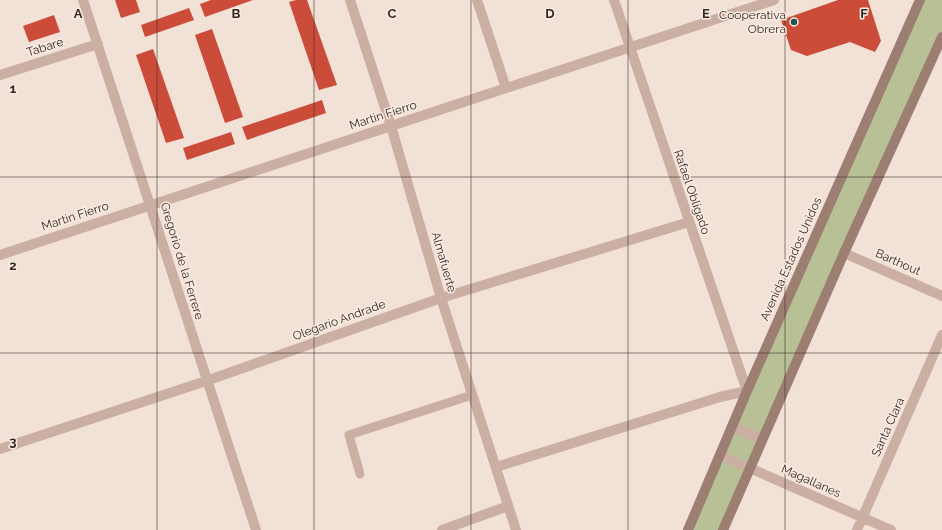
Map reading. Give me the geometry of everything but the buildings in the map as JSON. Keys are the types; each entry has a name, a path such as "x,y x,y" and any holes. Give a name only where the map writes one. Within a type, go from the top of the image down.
{"main road":[{"name":"Avenida Estados Unidos","path":"688,530 747,392 920,0"},
{"path":"723,530 844,253 942,37"}],"street":[{"name":"Gregorio de la Ferrere","path":"83,0 151,205 206,382 256,530"},
{"name":"Almafuerte","path":"350,0 391,126 441,298 516,530"},
{"path":"477,0 506,88"},
{"name":"Rafael Obligado","path":"614,0 629,48 747,392"},
{"name":"Martin Fierro","path":"0,255 774,0"},
{"name":"Tabare","path":"0,75 98,44"},
{"name":"Olegario Andrade","path":"0,449 206,382 441,298 689,222"},
{"name":"Barthout","path":"844,253 942,296"},
{"name":"Santa Clara","path":"857,530 942,335"},
{"path":"496,467 720,397 747,392"},
{"path":"732,428 762,439"},
{"name":"Magallanes","path":"720,455 891,530"},
{"path":"442,530 508,506"}],"lane":[{"path":"360,474 349,436 472,395"}],"green space":[{"path":"920,0 942,0 942,37 723,530 688,530"}],"place":[{"name":"Cooperativa Obrera","path":"794,22"}]}
